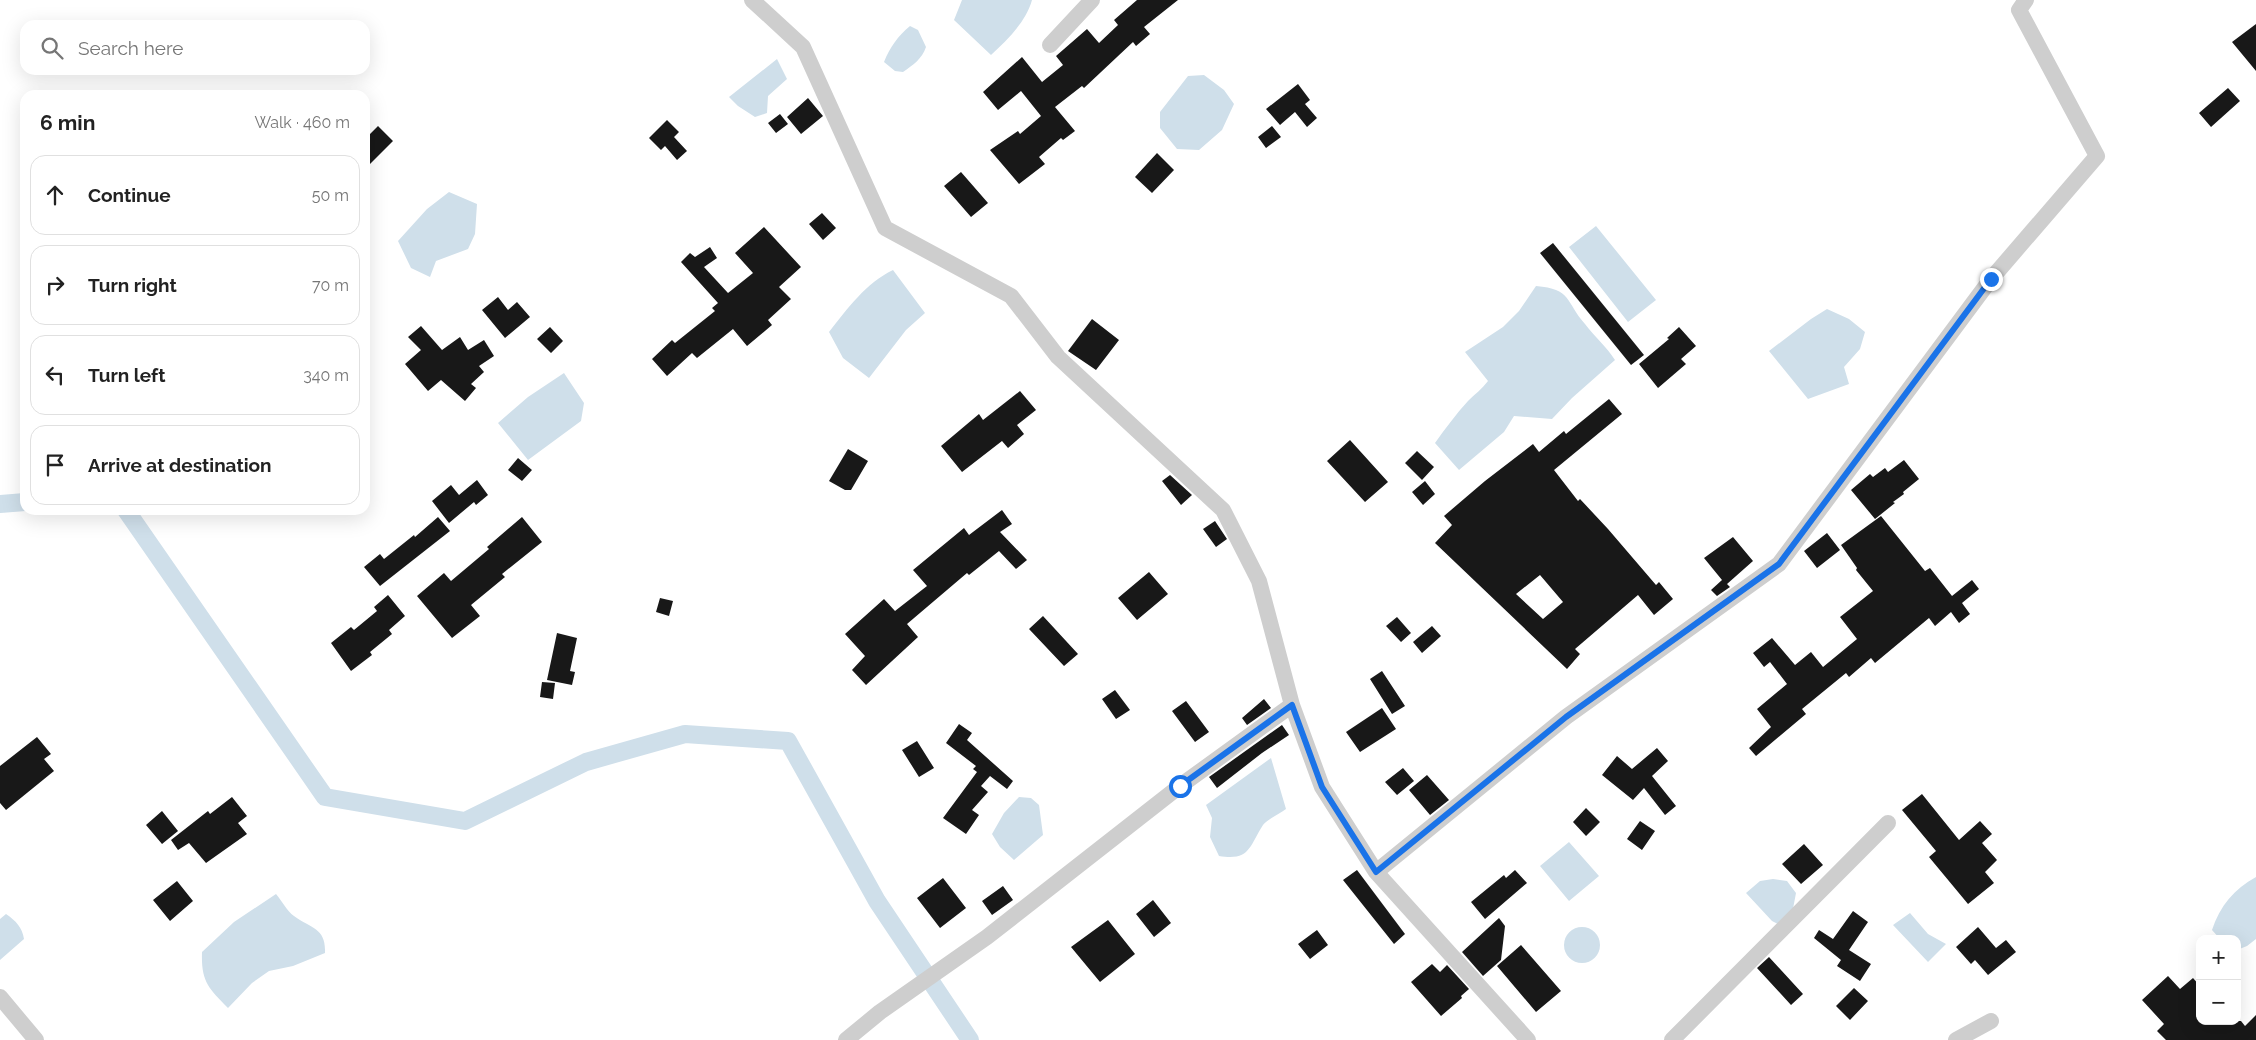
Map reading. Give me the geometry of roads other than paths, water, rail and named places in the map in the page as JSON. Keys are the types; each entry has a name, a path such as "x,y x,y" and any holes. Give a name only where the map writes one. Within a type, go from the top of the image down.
{"street":[{"path":"752,0 803,47 885,228 1010,296 1058,357 1223,510 1258,581 1292,705 1322,787 1376,872 1528,1040"},
{"path":"1050,45 1092,0"},
{"path":"1376,872 1566,717 1779,564 1991,279 2097,156 2019,10 2026,0"},
{"path":"846,1040 880,1012 986,937 1180,786 1292,705"},
{"path":"1672,1040 1888,823"},
{"path":"0,997 36,1040"},
{"path":"1956,1040 1991,1021"}],"waterway":[{"path":"0,504 20,502"},
{"path":"129,515 325,797 465,821 586,762 685,734 788,741 877,901 970,1040"}]}
